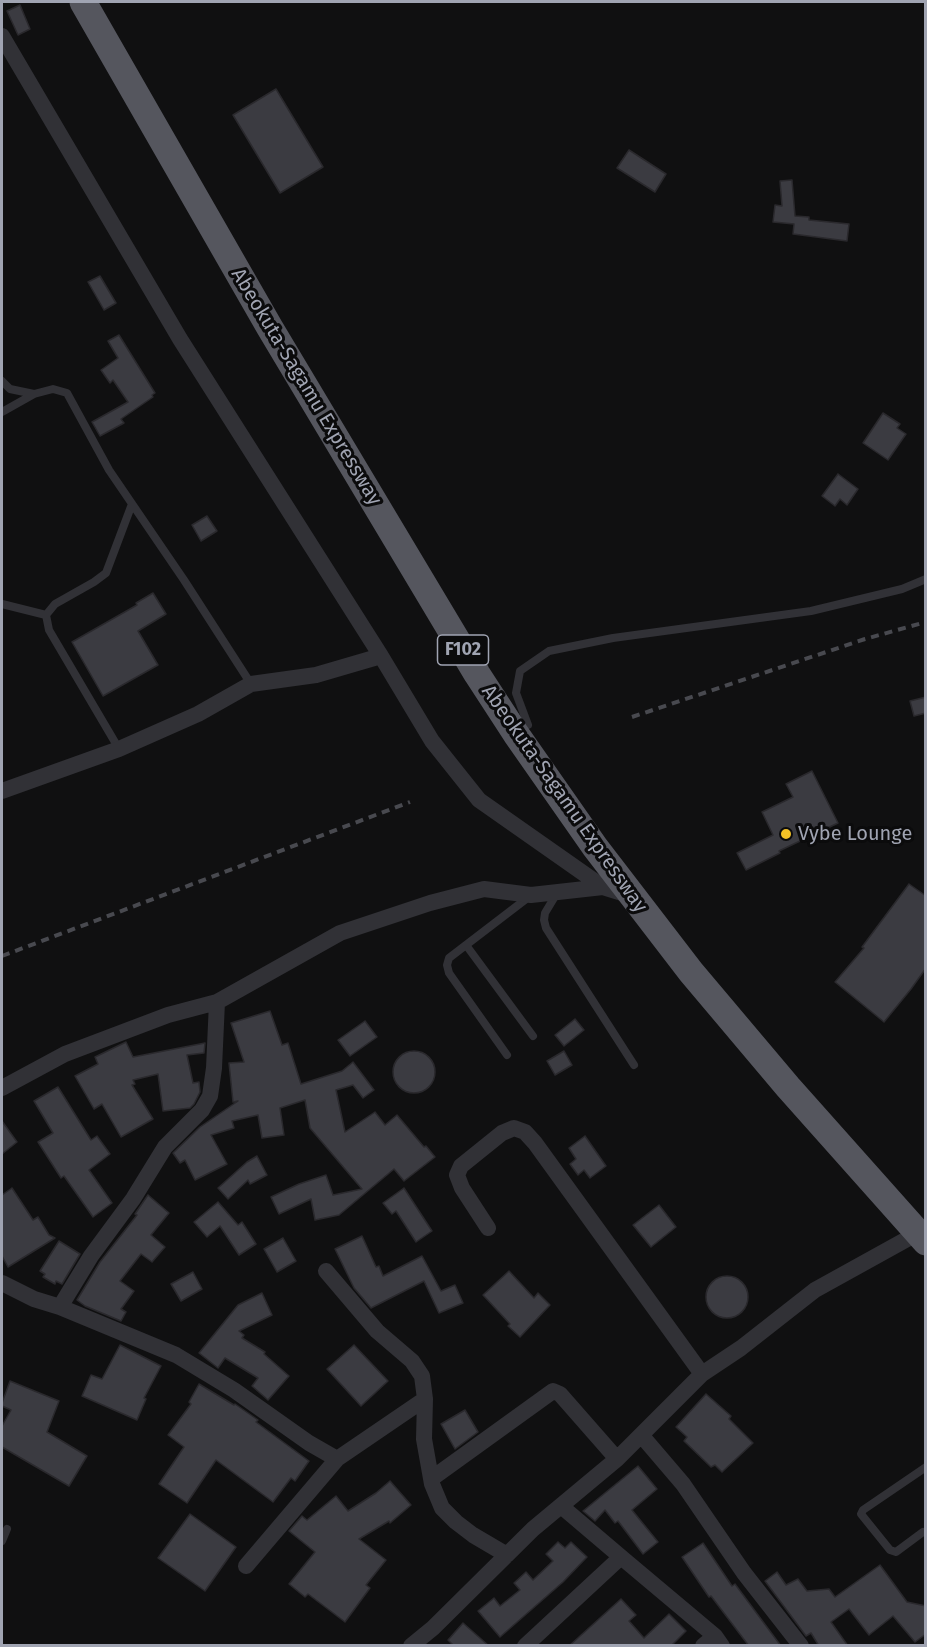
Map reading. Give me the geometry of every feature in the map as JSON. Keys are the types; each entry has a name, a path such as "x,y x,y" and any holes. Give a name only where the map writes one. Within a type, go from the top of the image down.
{"highway":[{"name":"Abeokuta-Sagamu Expressway","path":"83,2 270,328 477,674 577,822 638,894"},
{"name":"Abeokuta-Sagamu Expressway","path":"102,2 283,320 489,665 638,894 738,1030 923,1232"}],"street":[{"path":"2,36 180,339 381,656 432,741 479,800 603,886"},
{"path":"2,791 119,749 198,714 251,684 316,675 381,656"},
{"path":"2,1088 65,1054 168,1015 217,1002 340,933 430,903 484,889 531,895 603,886 638,894"},
{"path":"60,1307 91,1257 133,1200 165,1147 202,1110 210,1096 217,1002"},
{"path":"488,1228 462,1188 457,1175 460,1166 502,1133 513,1128 525,1132 535,1143 702,1374"},
{"path":"411,1646 433,1628 507,1555 642,1436 702,1374 741,1348 815,1290 923,1232"},
{"path":"326,1271 377,1331 412,1361 422,1376 425,1400 424,1439 431,1479 442,1508 473,1535 507,1555"},
{"path":"2,1283 34,1299 60,1307 176,1355 234,1390 309,1443 336,1459"},
{"path":"431,1479 553,1391 560,1394 617,1459"},
{"path":"246,1566 336,1459 425,1400"},
{"path":"642,1436 683,1484 744,1573 801,1646"},
{"path":"561,1506 714,1642"},
{"path":"525,1646 621,1557"}],"lane":[{"path":"2,381 10,389 34,394"},
{"path":"2,412 34,394 53,389 67,393 109,470 251,684"},
{"path":"46,615 55,604 106,573 132,504"},
{"path":"528,725 516,693 520,672 549,651 613,638 811,610 902,589 926,579"},
{"path":"2,604 46,615"},
{"path":"46,615 49,630 119,749"},
{"path":"557,892 546,912 544,920 546,928 634,1065"},
{"path":"507,1055 450,973 447,965 449,958 531,895"},
{"path":"466,945 533,1036"},
{"path":"923,1532 896,1552 890,1551 861,1514 862,1510 926,1467"},
{"path":"2,1541 7,1529"}],"building":[{"path":"20,5 30,29 18,35 7,11"},
{"path":"276,89 323,167 280,193 233,115"},
{"path":"629,150 666,174 655,192 617,168"},
{"path":"792,180 795,216 809,217 809,220 849,224 847,241 793,234 794,224 773,222 775,205 782,206 780,181"},
{"path":"100,276 116,303 104,310 88,282"},
{"path":"119,335 155,393 153,397 121,419 124,423 100,436 92,422 128,402 113,380 110,383 101,370 118,358 108,341"},
{"path":"883,413 900,424 897,428 906,434 888,460 863,443"},
{"path":"838,474 858,489 847,505 840,499 835,506 822,496"},
{"path":"207,516 217,531 201,541 192,525"},
{"path":"153,593 166,614 138,631 158,665 103,696 72,642 137,605 136,603"},
{"path":"926,697 926,713 914,716 910,701"},
{"path":"812,771 838,823 779,851 780,853 746,870 737,853 773,835 762,812 793,797 786,784"},
{"path":"909,884 926,896 926,968 884,1022 835,982 864,948 862,947"},
{"path":"270,1011 282,1045 288,1043 301,1084 342,1071 353,1062 374,1090 363,1098 353,1085 336,1090 345,1132 375,1112 385,1125 397,1115 435,1157 404,1181 394,1169 339,1215 315,1220 311,1199 279,1214 271,1197 326,1175 333,1195 362,1189 310,1128 305,1100 280,1108 284,1135 262,1138 258,1115 232,1121 234,1128 211,1135 227,1164 195,1180 185,1160 180,1163 173,1153 200,1127 238,1101 233,1102 229,1063 244,1062 231,1023"},
{"path":"575,1019 584,1030 564,1046 555,1035"},
{"path":"365,1021 377,1037 350,1056 338,1040"},
{"path":"126,1042 133,1057 205,1043 204,1053 187,1055 193,1083 199,1082 200,1092 194,1104 190,1108 163,1111 158,1074 133,1080 135,1084 132,1085 153,1119 121,1137 102,1104 94,1109 75,1076 98,1064 95,1057"},
{"path":"414,1051 429,1057 435,1072 429,1087 414,1093 399,1087 393,1072 399,1057"},
{"path":"564,1051 572,1065 555,1075 547,1061"},
{"path":"58,1087 91,1140 97,1136 110,1154 89,1170 112,1203 93,1217 64,1176 61,1178 38,1142 53,1133 34,1101"},
{"path":"2,1121 17,1142 2,1154"},
{"path":"585,1136 606,1166 590,1178 584,1170 578,1175 570,1164 576,1159 569,1148"},
{"path":"257,1156 267,1175 250,1184 248,1180 228,1199 218,1188"},
{"path":"12,1188 33,1220 38,1217 49,1235 55,1238 8,1267 2,1256 2,1195"},
{"path":"404,1188 432,1231 416,1242 396,1211 392,1214 383,1203"},
{"path":"148,1195 169,1213 151,1235 165,1247 152,1262 141,1254 120,1281 134,1291 121,1309 126,1312 121,1321 85,1306 77,1300 100,1262 137,1215 135,1214"},
{"path":"218,1202 238,1225 242,1222 256,1244 239,1255 220,1226 207,1237 194,1222"},
{"path":"659,1205 676,1227 651,1247 633,1225"},
{"path":"362,1236 376,1267 379,1266 383,1276 422,1256 441,1291 455,1285 463,1303 439,1313 424,1281 371,1308 354,1288 335,1249"},
{"path":"283,1238 296,1261 277,1272 264,1249"},
{"path":"59,1241 80,1254 62,1284 56,1281 55,1284 43,1277 45,1274 40,1271"},
{"path":"509,1271 534,1298 538,1293 550,1305 520,1337 483,1295"},
{"path":"193,1272 202,1289 181,1301 171,1284"},
{"path":"727,1276 742,1282 748,1297 742,1312 727,1318 712,1312 706,1297 712,1282"},
{"path":"262,1293 272,1315 239,1331 244,1335 242,1338 265,1352 264,1354 289,1376 268,1400 252,1386 258,1378 225,1358 218,1368 199,1353 238,1305"},
{"path":"120,1345 161,1366 144,1398 146,1399 137,1420 82,1396 91,1375 102,1379"},
{"path":"354,1345 388,1381 361,1406 327,1369"},
{"path":"10,1381 59,1401 47,1432 87,1456 69,1486 2,1447 2,1426 11,1410 2,1406 2,1403"},
{"path":"199,1384 258,1420 256,1422 309,1461 295,1481 291,1478 273,1502 216,1460 187,1503 159,1484 184,1447 168,1435 191,1404 189,1402"},
{"path":"706,1394 731,1416 729,1419 753,1443 722,1472 715,1465 711,1467 684,1441 687,1437 676,1427"},
{"path":"465,1410 478,1432 455,1449 441,1424"},
{"path":"638,1466 657,1489 632,1510 658,1542 643,1554 618,1521 615,1523 605,1510 595,1521 583,1511"},
{"path":"390,1481 411,1505 390,1523 389,1521 359,1539 386,1560 366,1585 370,1588 345,1622 308,1594 305,1597 289,1584 315,1552 289,1531 302,1516 307,1520 336,1496 348,1511"},
{"path":"190,1514 236,1547 205,1591 158,1558"},
{"path":"558,1542 565,1548 571,1542 587,1557 563,1582 500,1637 478,1611 494,1598 500,1606 520,1590 514,1583 526,1572 533,1580 553,1561 546,1554"},
{"path":"703,1543 732,1586 735,1584 781,1646 749,1646 711,1596 709,1597 682,1557"},
{"path":"880,1565 907,1602 926,1606 926,1634 915,1642 893,1616 869,1635 849,1609 831,1622 848,1646 819,1646 811,1633 806,1636 765,1581 777,1572 786,1585 798,1579 807,1591 829,1589 835,1597"},
{"path":"621,1599 636,1615 629,1621 644,1638 669,1614 686,1631 671,1646 569,1646"},
{"path":"463,1623 489,1646 454,1646 448,1640"}],"railway":[{"path":"632,717 865,639 926,622"},
{"path":"2,956 410,802"}],"place":[{"name":"Vybe Lounge","path":"786,834"}]}
